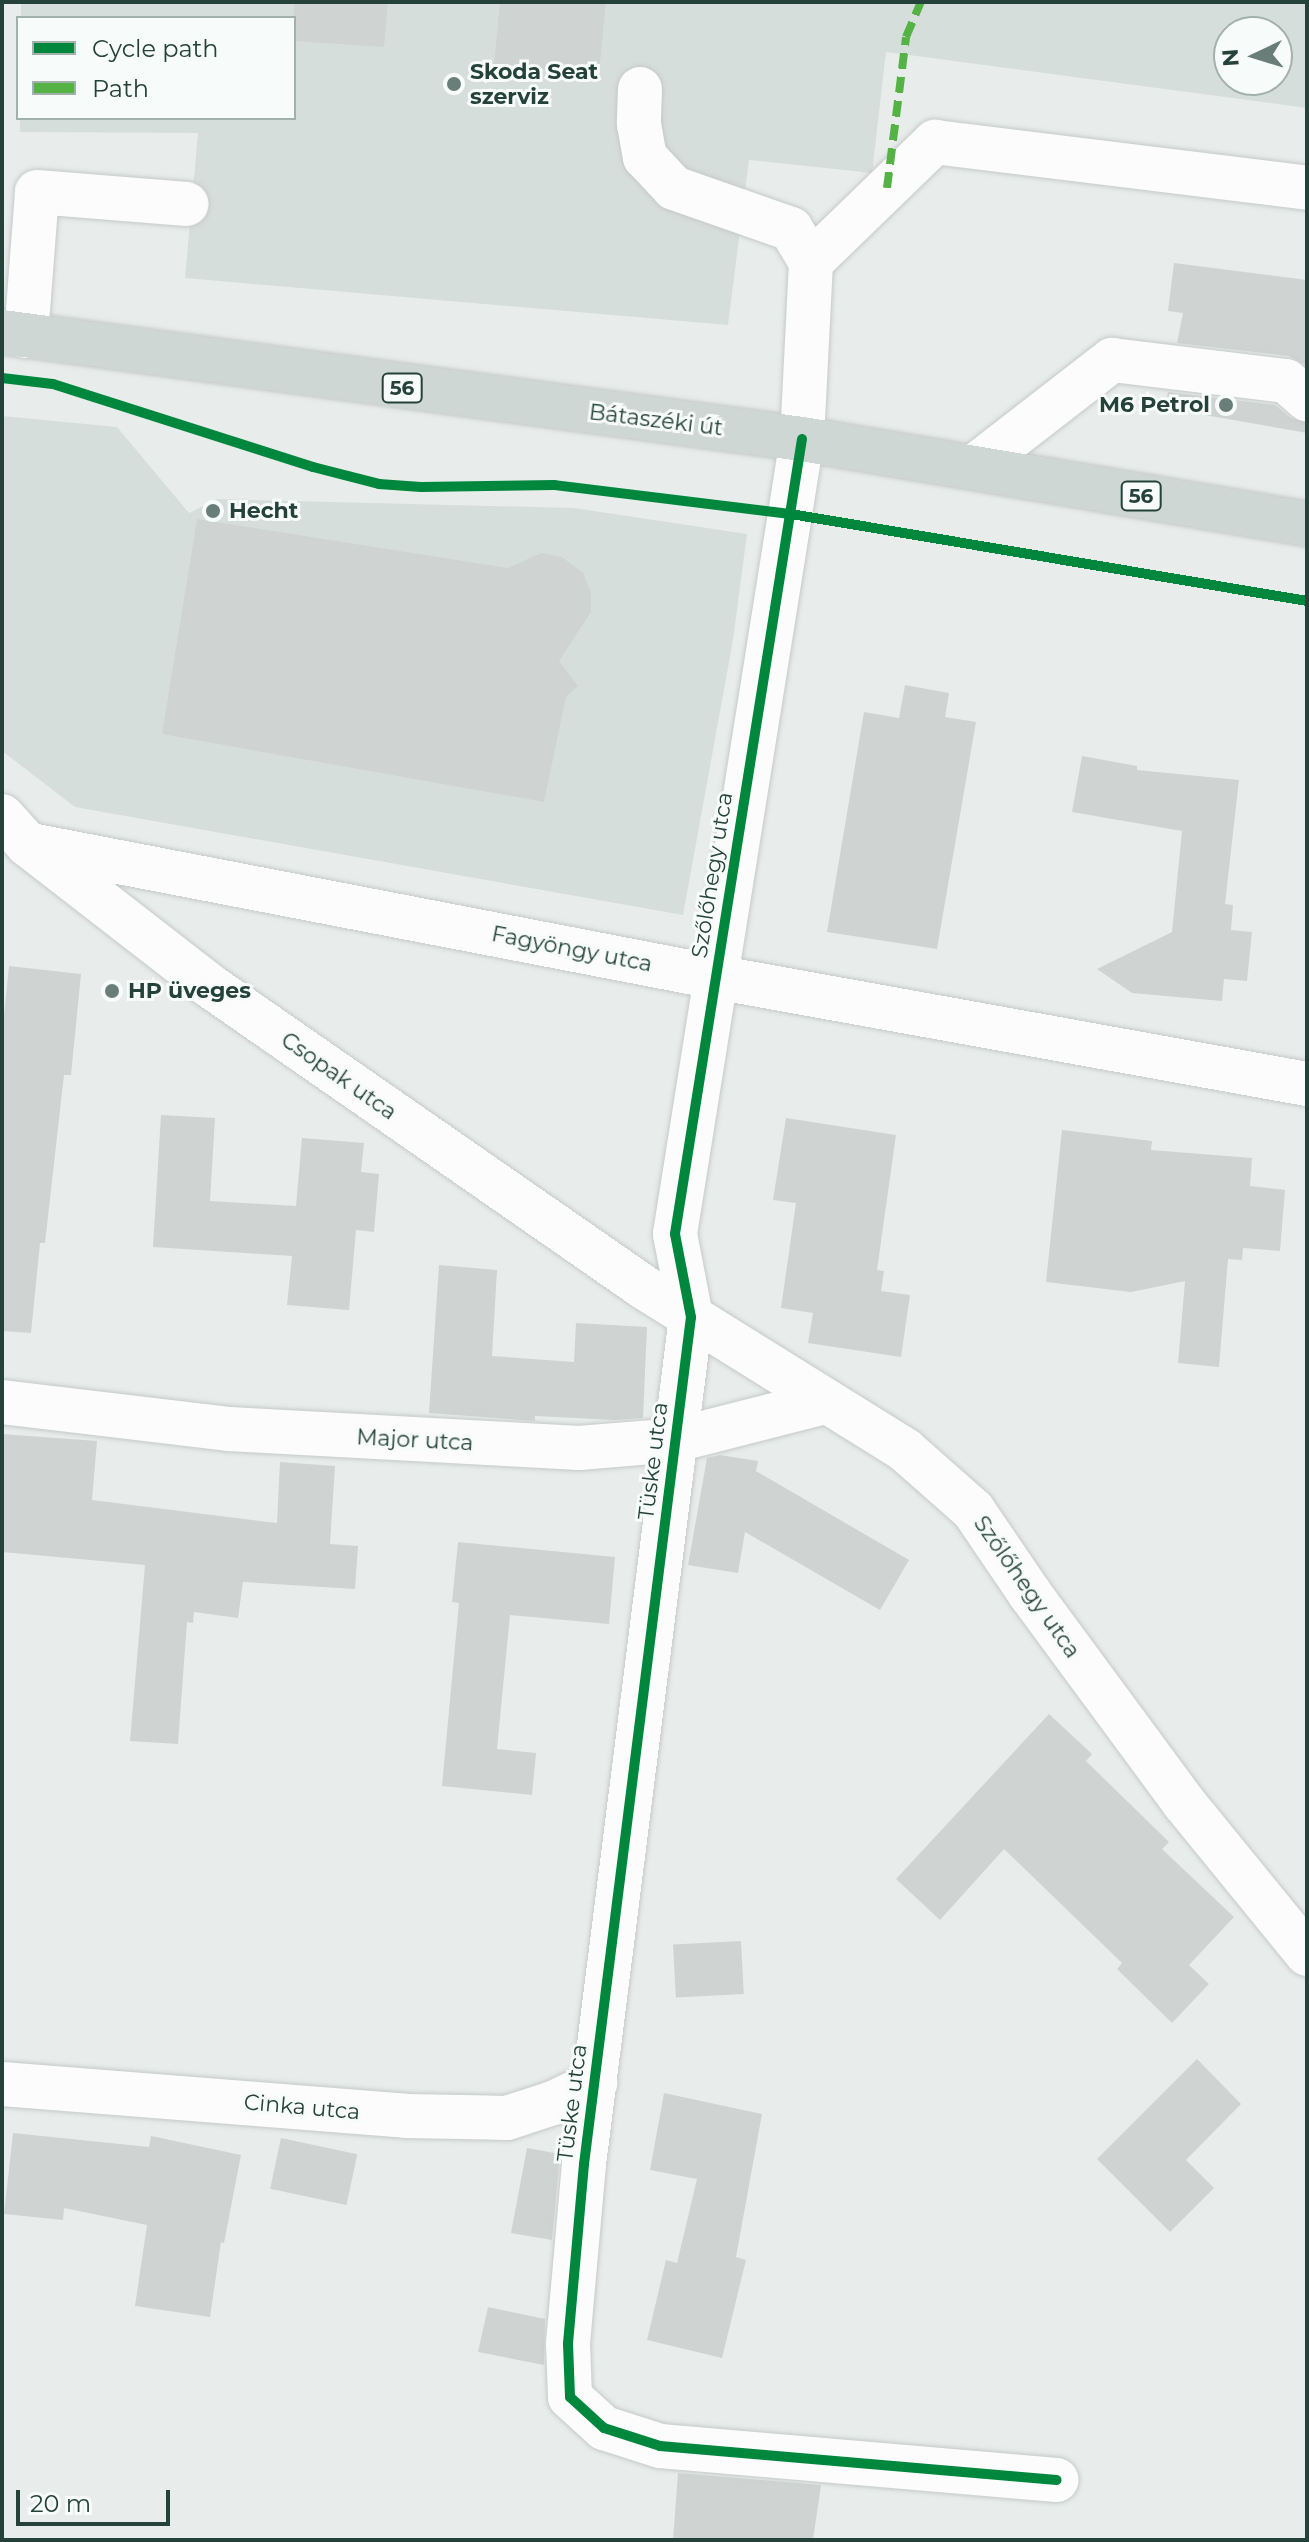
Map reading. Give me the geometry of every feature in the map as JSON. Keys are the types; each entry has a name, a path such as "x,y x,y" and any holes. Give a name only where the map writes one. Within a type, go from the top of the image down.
{"main road":[{"name":"Bátaszéki út","path":"14,334 802,439 1307,524"}],"street":[{"path":"640,89 639,124 645,157 674,188 791,229 811,262 935,142 1307,188"},
{"path":"14,334 37,192 187,204"},
{"name":"Szőlőhegy utca","path":"811,262 802,439 675,1234 691,1317 905,1450 973,1510 1030,1594 1184,1803 1307,1954"},
{"path":"974,467 1112,360 1300,387"},
{"name":"Fagyöngy utca","path":"15,830 715,977 1307,1084"},
{"name":"Csopak utca","path":"15,830 210,986 691,1317"},
{"name":"Tüske utca","path":"691,1317 595,2083 568,2344 570,2397 604,2428 660,2446 1057,2480"},
{"name":"Major utca","path":"2,1402 229,1429 579,1448 676,1440 825,1402"},
{"name":"Cinka utca","path":"2,2084 406,2116 507,2118 553,2103 595,2083"}],"shaded area":[{"path":"21,2 1307,2 1307,108 1217,96 1293,96 1293,16 1213,16 1213,95 886,52 872,173 749,160 728,325 185,278 198,133 20,132 20,120 296,120 296,16 21,16"},
{"path":"2,416 117,427 189,513 217,499 574,508 747,534 733,640 683,915 75,807 2,751"}],"building":[{"path":"294,2 388,2 384,47 296,41"},
{"path":"500,2 606,2 599,74 494,64"},
{"path":"1174,263 1307,280 1307,366 1289,356 1177,343 1183,313 1168,311"},
{"path":"1168,392 1275,405 1291,418 1307,423 1307,433 1165,408"},
{"path":"197,519 508,568 541,553 562,557 583,573 591,592 591,612 559,661 578,686 566,697 544,802 162,734"},
{"path":"905,685 949,693 945,717 976,722 937,949 827,932 864,712 899,718"},
{"path":"1082,756 1137,766 1137,770 1239,780 1225,904 1233,905 1231,930 1252,932 1247,981 1224,979 1222,1001 1132,993 1097,969 1172,932 1182,831 1072,812"},
{"path":"9,966 81,974 71,1075 64,1075 45,1243 40,1243 31,1333 2,1331 2,1035"},
{"path":"161,1115 215,1118 210,1201 296,1206 302,1138 364,1143 361,1172 379,1174 374,1232 356,1230 349,1310 287,1305 292,1256 153,1247"},
{"path":"786,1118 896,1135 877,1270 884,1271 881,1291 910,1295 901,1357 808,1343 813,1313 781,1308 796,1203 773,1200"},
{"path":"1062,1130 1152,1141 1151,1150 1252,1158 1250,1186 1285,1190 1280,1251 1243,1248 1242,1260 1228,1259 1219,1367 1178,1363 1185,1281 1131,1292 1046,1282"},
{"path":"439,1265 497,1270 492,1356 574,1362 576,1323 647,1327 643,1418 614,1420 535,1416 535,1421 429,1413"},
{"path":"2,1434 97,1441 92,1500 277,1523 280,1462 335,1466 330,1544 358,1546 355,1589 243,1582 238,1618 194,1612 193,1623 187,1622 178,1744 130,1741 145,1565 2,1552"},
{"path":"720,1455 758,1461 756,1471 909,1560 880,1610 745,1532 738,1573 688,1565 707,1458"},
{"path":"458,1542 615,1557 609,1624 510,1615 497,1749 536,1753 532,1795 442,1786 459,1603 452,1602"},
{"path":"1049,1714 1092,1754 1086,1761 1169,1842 1162,1849 1234,1917 1189,1965 1209,1984 1172,2023 1117,1969 1122,1963 1004,1849 940,1920 896,1879"},
{"path":"741,1941 744,1994 676,1997 673,1945"},
{"path":"1197,2059 1241,2104 1186,2160 1214,2188 1170,2232 1097,2159"},
{"path":"664,2093 762,2114 736,2257 746,2260 722,2358 647,2340 666,2260 677,2263 697,2179 650,2170"},
{"path":"13,2133 149,2147 151,2136 241,2155 224,2243 221,2242 210,2317 135,2306 147,2225 64,2208 63,2220 4,2214"},
{"path":"281,2138 357,2154 346,2205 270,2189"},
{"path":"527,2148 560,2154 552,2240 511,2233"},
{"path":"488,2307 545,2319 544,2365 478,2352"},
{"path":"678,2473 821,2485 813,2540 673,2540"}],"marked path":[{"path":"887,188 906,37 921,2"}],"cycle path":[{"path":"2,378 53,384 313,467 379,484 421,487 554,485 791,514 1307,601"},
{"path":"802,439 675,1234 691,1317 584,2164 568,2344 570,2397 604,2428 660,2446 1057,2480"}],"place":[{"name":"Skoda Seat szerviz","path":"454,84"},
{"name":"M6 Petrol","path":"1226,405"},
{"name":"Hecht","path":"213,511"},
{"name":"HP üveges","path":"112,991"}]}
